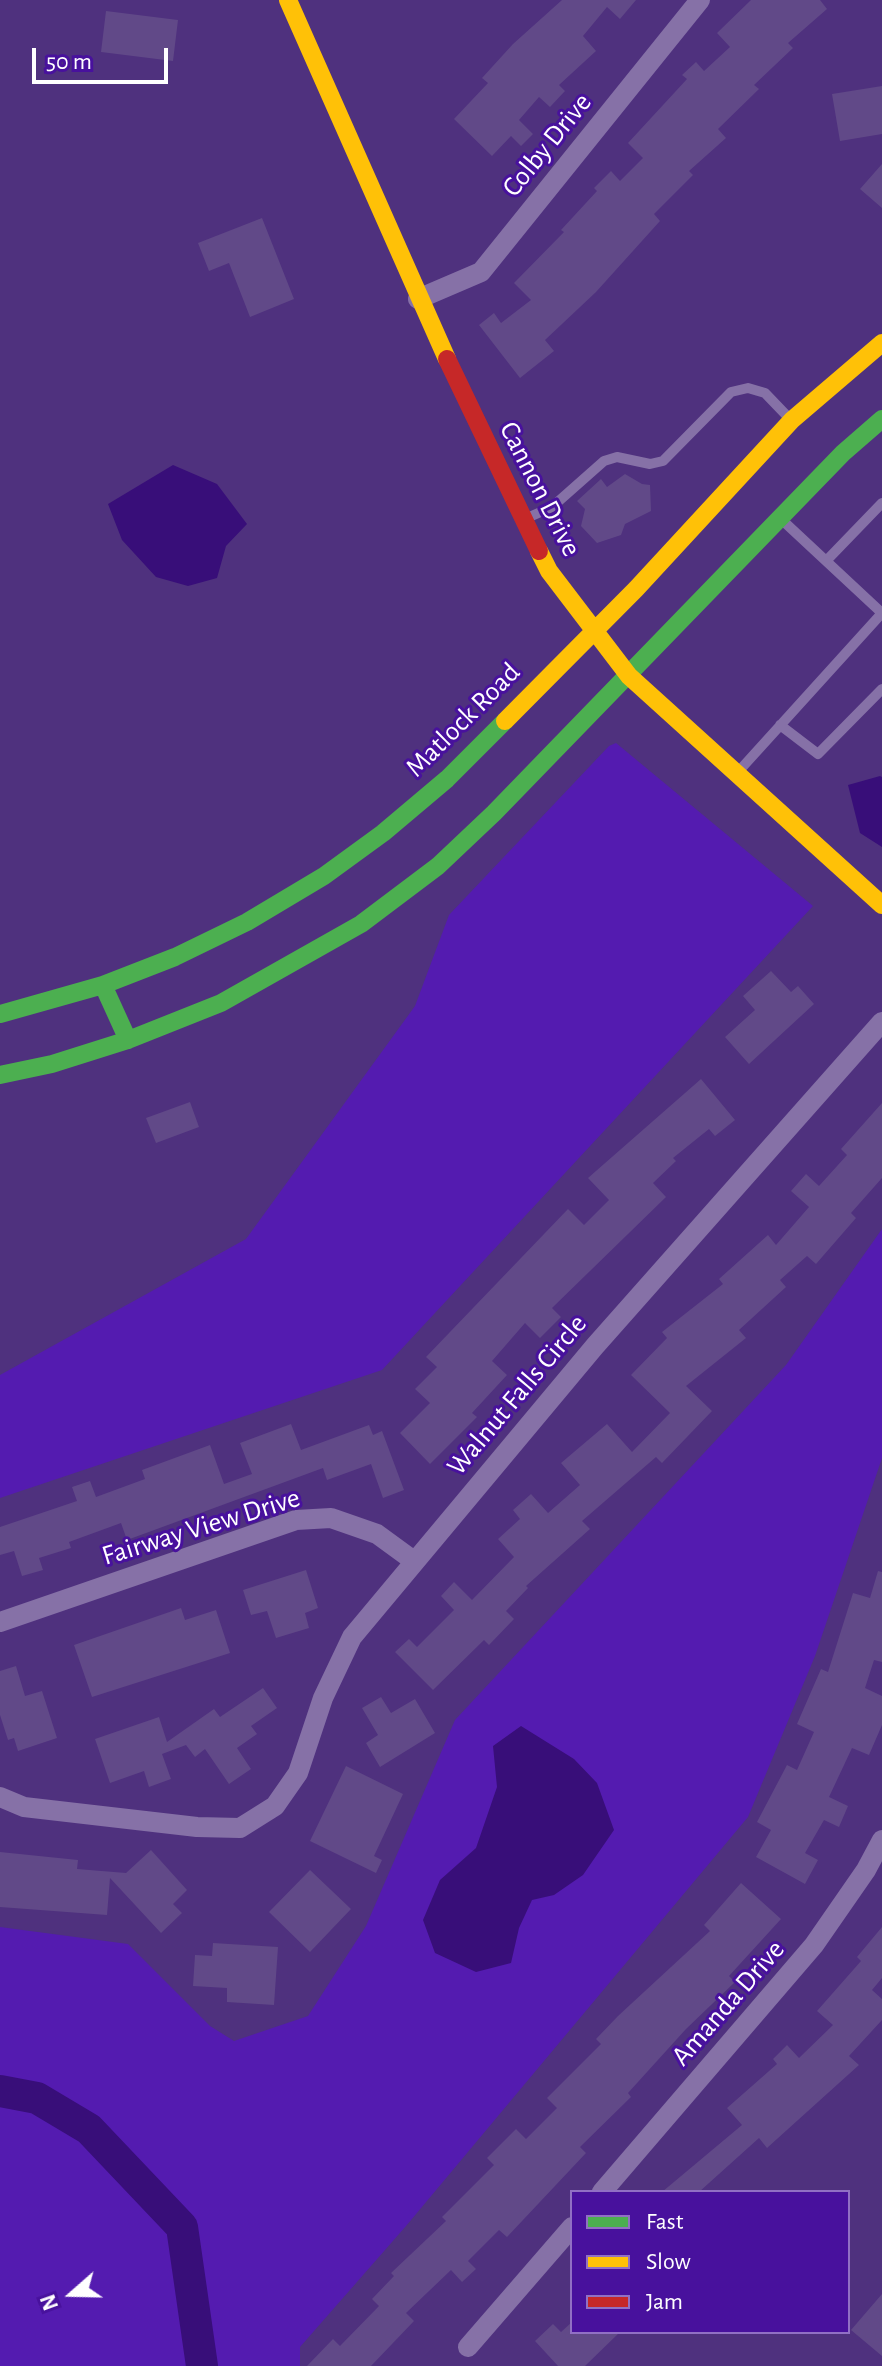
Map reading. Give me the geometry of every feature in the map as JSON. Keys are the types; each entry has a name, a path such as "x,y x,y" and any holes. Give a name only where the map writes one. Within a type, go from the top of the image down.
{"main road":[{"name":"Cannon Drive","path":"288,0 418,299 522,521 549,571 629,676 882,905"},
{"name":"Matlock Road","path":"0,1014 103,985 175,957 247,922 324,876 383,833 447,779 636,589 792,420 882,343"},
{"path":"0,1075 52,1064 128,1040 221,1003 288,968 361,924 438,866 629,676 843,453 882,419"},
{"path":"103,985 128,1040"}],"street":[{"name":"Colby Drive","path":"418,299 481,272 700,0"},
{"name":"Walnut Falls Circle","path":"0,1797 24,1807 197,1827 240,1828 275,1806 298,1773 323,1698 352,1637 605,1334 882,1022"},
{"name":"Fairway View Drive","path":"0,1622 296,1520 331,1518 377,1534 414,1561"},
{"name":"Amanda Drive","path":"604,2190 814,1945 866,1870 882,1840"},
{"path":"468,2347 570,2229"}],"lane":[{"path":"522,521 552,507 604,461 617,457 650,464 663,461 731,392 748,388 765,393 792,420"},
{"path":"827,560 882,503"},
{"path":"737,773 882,613 781,518"},
{"path":"780,725 818,754 882,689"}],"shaded area":[{"path":"173,465 217,484 247,524 226,546 217,578 188,586 156,577 122,540 108,504"},
{"path":"616,743 813,906 382,1370 0,1498 0,1375 246,1239 415,1006 449,915 609,746"},
{"path":"880,776 882,847 860,833 848,785"},
{"path":"882,1229 882,1458 815,1656 748,1817 406,2226 300,2347 300,2366 0,2366 0,1927 128,1944 210,2026 234,2041 308,2016 366,1926 455,1720 786,1365"},
{"path":"521,1726 574,1759 597,1783 614,1830 583,1875 554,1895 532,1900 519,1928 511,1963 476,1972 435,1953 423,1920 440,1880 476,1848 497,1787 493,1746"}],"building":[{"path":"562,0 636,0 620,19 607,7 583,36 596,51 559,85 565,91 550,107 539,97 519,120 533,134 521,146 511,136 492,156 454,119 488,83 482,78 513,44"},
{"path":"751,0 820,0 827,9 788,43 793,48 754,85 759,89 718,129 726,138 689,171 693,175 654,214 660,221 596,292 545,340 554,351 520,378 479,325 494,313 501,323 531,300 514,283 564,232 561,230 611,171 620,181 643,158 628,143 687,79 682,75 696,62 704,71 730,47 717,33"},
{"path":"106,11 178,20 173,61 101,52"},
{"path":"882,86 882,134 840,141 832,94"},
{"path":"882,164 882,208 860,189"},
{"path":"262,218 294,299 250,317 229,263 209,271 198,243"},
{"path":"625,474 650,485 651,511 625,524 621,535 597,543 581,526 585,509 577,501 601,479 607,487"},
{"path":"771,971 791,992 798,986 814,1004 749,1064 725,1037 755,1010 743,996"},
{"path":"701,1079 735,1120 715,1136 709,1129 673,1158 676,1161 653,1183 666,1197 552,1308 561,1317 540,1338 525,1323 492,1361 507,1375 472,1413 477,1417 430,1464 400,1433 430,1403 415,1389 437,1367 426,1357 568,1209 584,1225 609,1200 588,1178"},
{"path":"190,1102 199,1127 156,1143 146,1118"},
{"path":"882,1103 882,1178 851,1213 856,1218 816,1264 807,1256 780,1280 786,1287 739,1330 746,1338 686,1386 712,1411 662,1463 656,1457 582,1521 590,1529 526,1586 528,1588 506,1611 514,1619 489,1645 484,1640 433,1690 395,1652 409,1639 417,1647 454,1610 441,1596 454,1582 472,1600 514,1557 498,1539 520,1519 513,1510 531,1494 548,1513 580,1485 561,1463 607,1424 632,1452 670,1413 631,1375 667,1338 662,1332 723,1284 719,1279 768,1235 776,1245 809,1207 791,1191 806,1174 819,1186 847,1155 841,1149"},
{"path":"291,1424 301,1450 369,1425 373,1435 382,1431 404,1490 383,1498 371,1464 327,1480 323,1468 127,1540 121,1523 69,1542 71,1548 39,1558 43,1570 22,1576 14,1551 0,1555 0,1527 77,1501 72,1487 90,1481 96,1497 145,1479 142,1470 210,1445 224,1484 252,1474 240,1443"},
{"path":"306,1570 318,1608 305,1613 309,1628 276,1638 267,1611 251,1615 243,1590"},
{"path":"878,1571 882,1572 882,1662 874,1660 865,1688 882,1696 882,1725 869,1755 852,1748 829,1797 848,1806 839,1827 824,1820 805,1853 818,1860 805,1884 756,1857 771,1830 757,1822 787,1765 797,1770 814,1732 797,1724 821,1669 828,1672 853,1593 870,1598"},
{"path":"181,1608 185,1620 216,1610 230,1653 92,1697 74,1645"},
{"path":"16,1666 25,1696 42,1691 57,1738 18,1751 14,1738 8,1740 0,1715 0,1671"},
{"path":"263,1688 277,1708 251,1726 257,1734 237,1748 251,1769 229,1784 205,1749 195,1757 186,1745 162,1754 171,1779 149,1787 144,1771 110,1783 95,1739 159,1717 167,1742 214,1709 220,1717"},
{"path":"381,1697 391,1713 415,1699 435,1733 380,1767 366,1743 378,1735 362,1708"},
{"path":"346,1766 403,1794 374,1856 382,1860 376,1873 310,1841"},
{"path":"151,1850 187,1890 173,1904 182,1913 161,1933 110,1878 107,1915 0,1907 0,1852 78,1860 77,1869 126,1873"},
{"path":"310,1870 351,1909 310,1952 269,1912"},
{"path":"741,1883 781,1919 729,1976 735,1982 686,2029 628,2093 631,2097 580,2147 586,2153 507,2237 499,2230 468,2261 476,2269 462,2282 451,2270 406,2313 414,2321 371,2366 307,2366 333,2339 340,2346 379,2306 372,2299 394,2276 391,2273 446,2221 442,2217 494,2165 487,2158 516,2129 526,2139 557,2108 547,2098 601,2044 596,2039 618,2016 710,1931 704,1925"},
{"path":"882,1927 882,1978 872,1990 882,1999 882,2020 849,2056 859,2065 767,2148 759,2138 701,2190 664,2190 742,2125 727,2108 777,2064 773,2059 787,2045 799,2058 833,2025 817,2011 861,1961 857,1957"},
{"path":"213,1943 278,1947 274,2005 227,2002 227,1988 193,1986 195,1955 212,1956"},
{"path":"882,2294 882,2356 851,2330"},
{"path":"553,2324 561,2332 570,2324 570,2334 618,2334 585,2366 558,2366 535,2341"}],"waterway":[{"path":"0,2091 37,2098 89,2129 182,2227 202,2366"}],"traffic: fast":[{"path":"0,1075 52,1064 128,1040 221,1003 361,924 438,866 494,813 843,453 882,419"},
{"path":"0,1014 103,985 175,957 247,922 324,876 383,833 447,779 505,721"},
{"path":"103,985 128,1040"}],"traffic: slow":[{"path":"288,0 447,359"},
{"path":"505,721 636,589 792,420 882,343"},
{"path":"539,551 549,571 629,676 882,905"}],"traffic: jam":[{"path":"447,359 539,551"}]}
